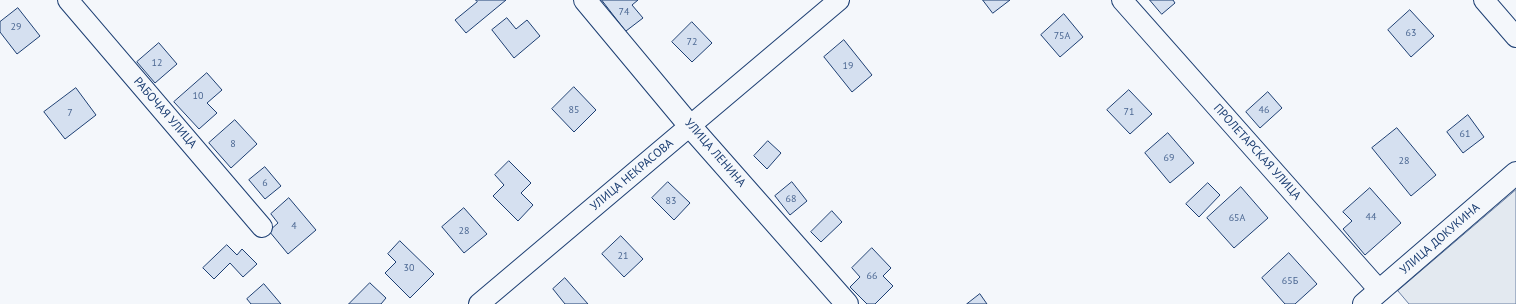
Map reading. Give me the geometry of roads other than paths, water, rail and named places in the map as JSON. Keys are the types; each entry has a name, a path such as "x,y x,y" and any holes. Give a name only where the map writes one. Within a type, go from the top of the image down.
{"street":[{"name":"РАБОЧАЯ УЛИЦА","path":"68,0 262,227"},
{"name":"УЛИЦА ЛЕНИНА","path":"585,0 690,126 847,304"},
{"name":"УЛИЦА НЕКРАСОВА","path":"479,304 839,0"},
{"name":"ПРОЛЕТАРСКАЯ УЛИЦА","path":"1122,0 1378,300"},
{"path":"1484,0 1516,37"},
{"name":"УЛИЦА ДОКУКИНА","path":"1378,300 1516,173"}]}
